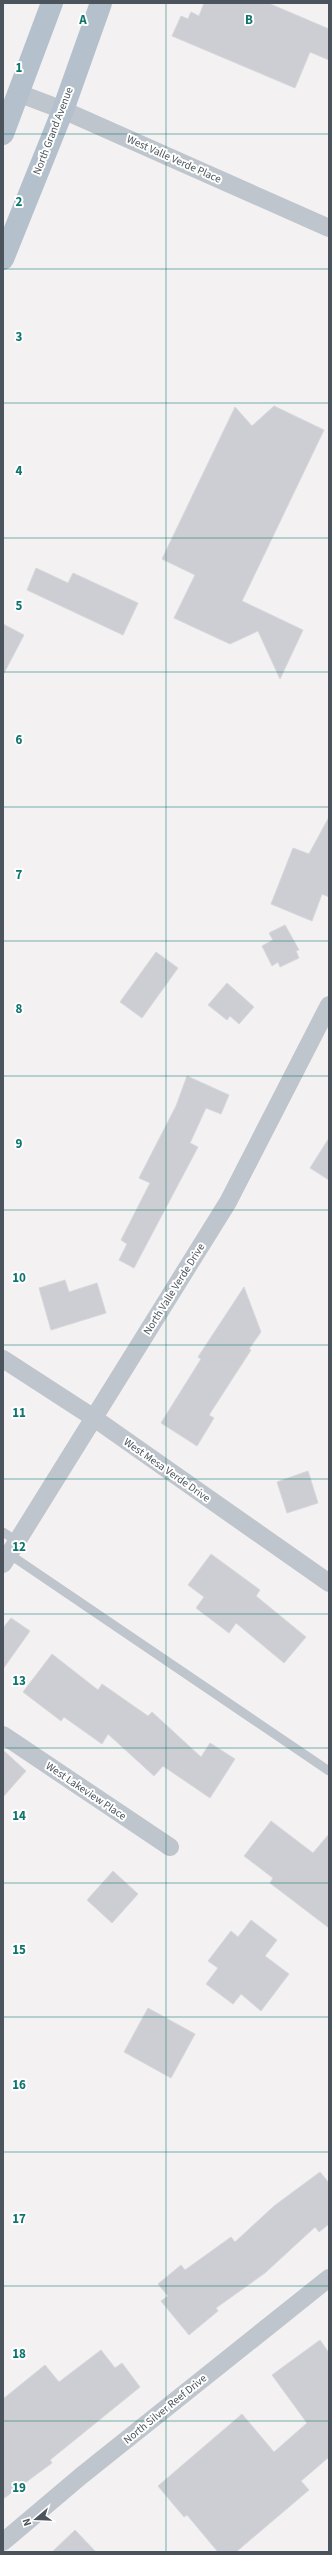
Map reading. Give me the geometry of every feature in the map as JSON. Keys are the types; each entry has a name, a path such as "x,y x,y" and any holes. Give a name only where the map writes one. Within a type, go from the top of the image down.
{"main road":[{"path":"3,134 52,3"},
{"name":"North Grand Avenue","path":"3,258 63,110 100,3"}],"street":[{"name":"West Valle Verde Place","path":"18,93 63,110 329,228"},
{"name":"North Valle Verde Drive","path":"10,1553 228,1202 329,1005"},
{"name":"West Mesa Verde Drive","path":"3,1359 94,1418 329,1583"},
{"name":"West Lakeview Place","path":"3,1735 170,1847"},
{"name":"North Silver Reef Drive","path":"3,2542 81,2476 329,2278"}],"lane":[{"path":"3,1532 10,1553 329,1771"}],"building":[{"path":"204,3 268,3 329,29 329,60 310,52 295,88 172,36 181,16 188,19 191,12 199,16"},
{"path":"274,406 324,430 242,601 303,630 280,679 258,631 230,644 174,618 195,575 162,559 235,407 252,426"},
{"path":"36,568 68,583 73,573 138,603 123,635 27,590"},
{"path":"3,624 24,635 3,675"},
{"path":"329,817 329,897 322,894 312,921 271,904 293,848 309,854"},
{"path":"285,925 299,950 296,951 299,958 280,967 278,962 272,966 262,946 273,940 269,933"},
{"path":"156,952 178,968 142,1018 120,1002"},
{"path":"227,983 254,1007 239,1024 230,1016 227,1020 208,1005"},
{"path":"187,1076 229,1095 221,1114 206,1108 190,1143 198,1147 134,1268 119,1260 127,1244 121,1240 150,1183 139,1178 176,1106"},
{"path":"329,1138 329,1180 310,1168"},
{"path":"65,1280 69,1292 97,1283 106,1313 51,1330 39,1288"},
{"path":"244,1287 261,1332 209,1415 214,1418 197,1446 161,1423 201,1359 198,1357"},
{"path":"308,1471 318,1503 287,1513 277,1482"},
{"path":"211,1554 260,1590 256,1596 306,1637 284,1663 236,1623 229,1633 196,1608 204,1597 188,1585"},
{"path":"11,1618 30,1631 3,1669 3,1628"},
{"path":"52,1654 98,1690 102,1684 148,1716 152,1712 201,1757 210,1743 235,1759 210,1798 163,1766 154,1776 108,1734 102,1744 64,1717 61,1721 23,1692"},
{"path":"3,1750 26,1771 3,1797"},
{"path":"271,1821 313,1853 329,1834 329,1928 270,1883 273,1878 244,1856"},
{"path":"113,1871 138,1894 112,1923 87,1900"},
{"path":"251,1920 277,1940 265,1956 289,1974 261,2011 241,1994 233,2004 206,1984 218,1968 208,1961 231,1931 238,1937"},
{"path":"148,2008 195,2034 171,2078 124,2052"},
{"path":"320,2172 329,2183 329,2224 319,2232 315,2227 265,2273 216,2308 218,2311 189,2335 161,2301 168,2296 158,2284 181,2265 185,2270 231,2237 235,2242 274,2206"},
{"path":"320,2340 329,2353 329,2457 301,2481 309,2490 236,2552 218,2552 187,2515 184,2517 158,2486 242,2414 274,2452 307,2423 272,2375"},
{"path":"101,2350 115,2368 122,2363 140,2387 50,2460 52,2463 3,2499 3,2399 45,2365 59,2382"},
{"path":"75,2530 96,2552 52,2552"}]}
